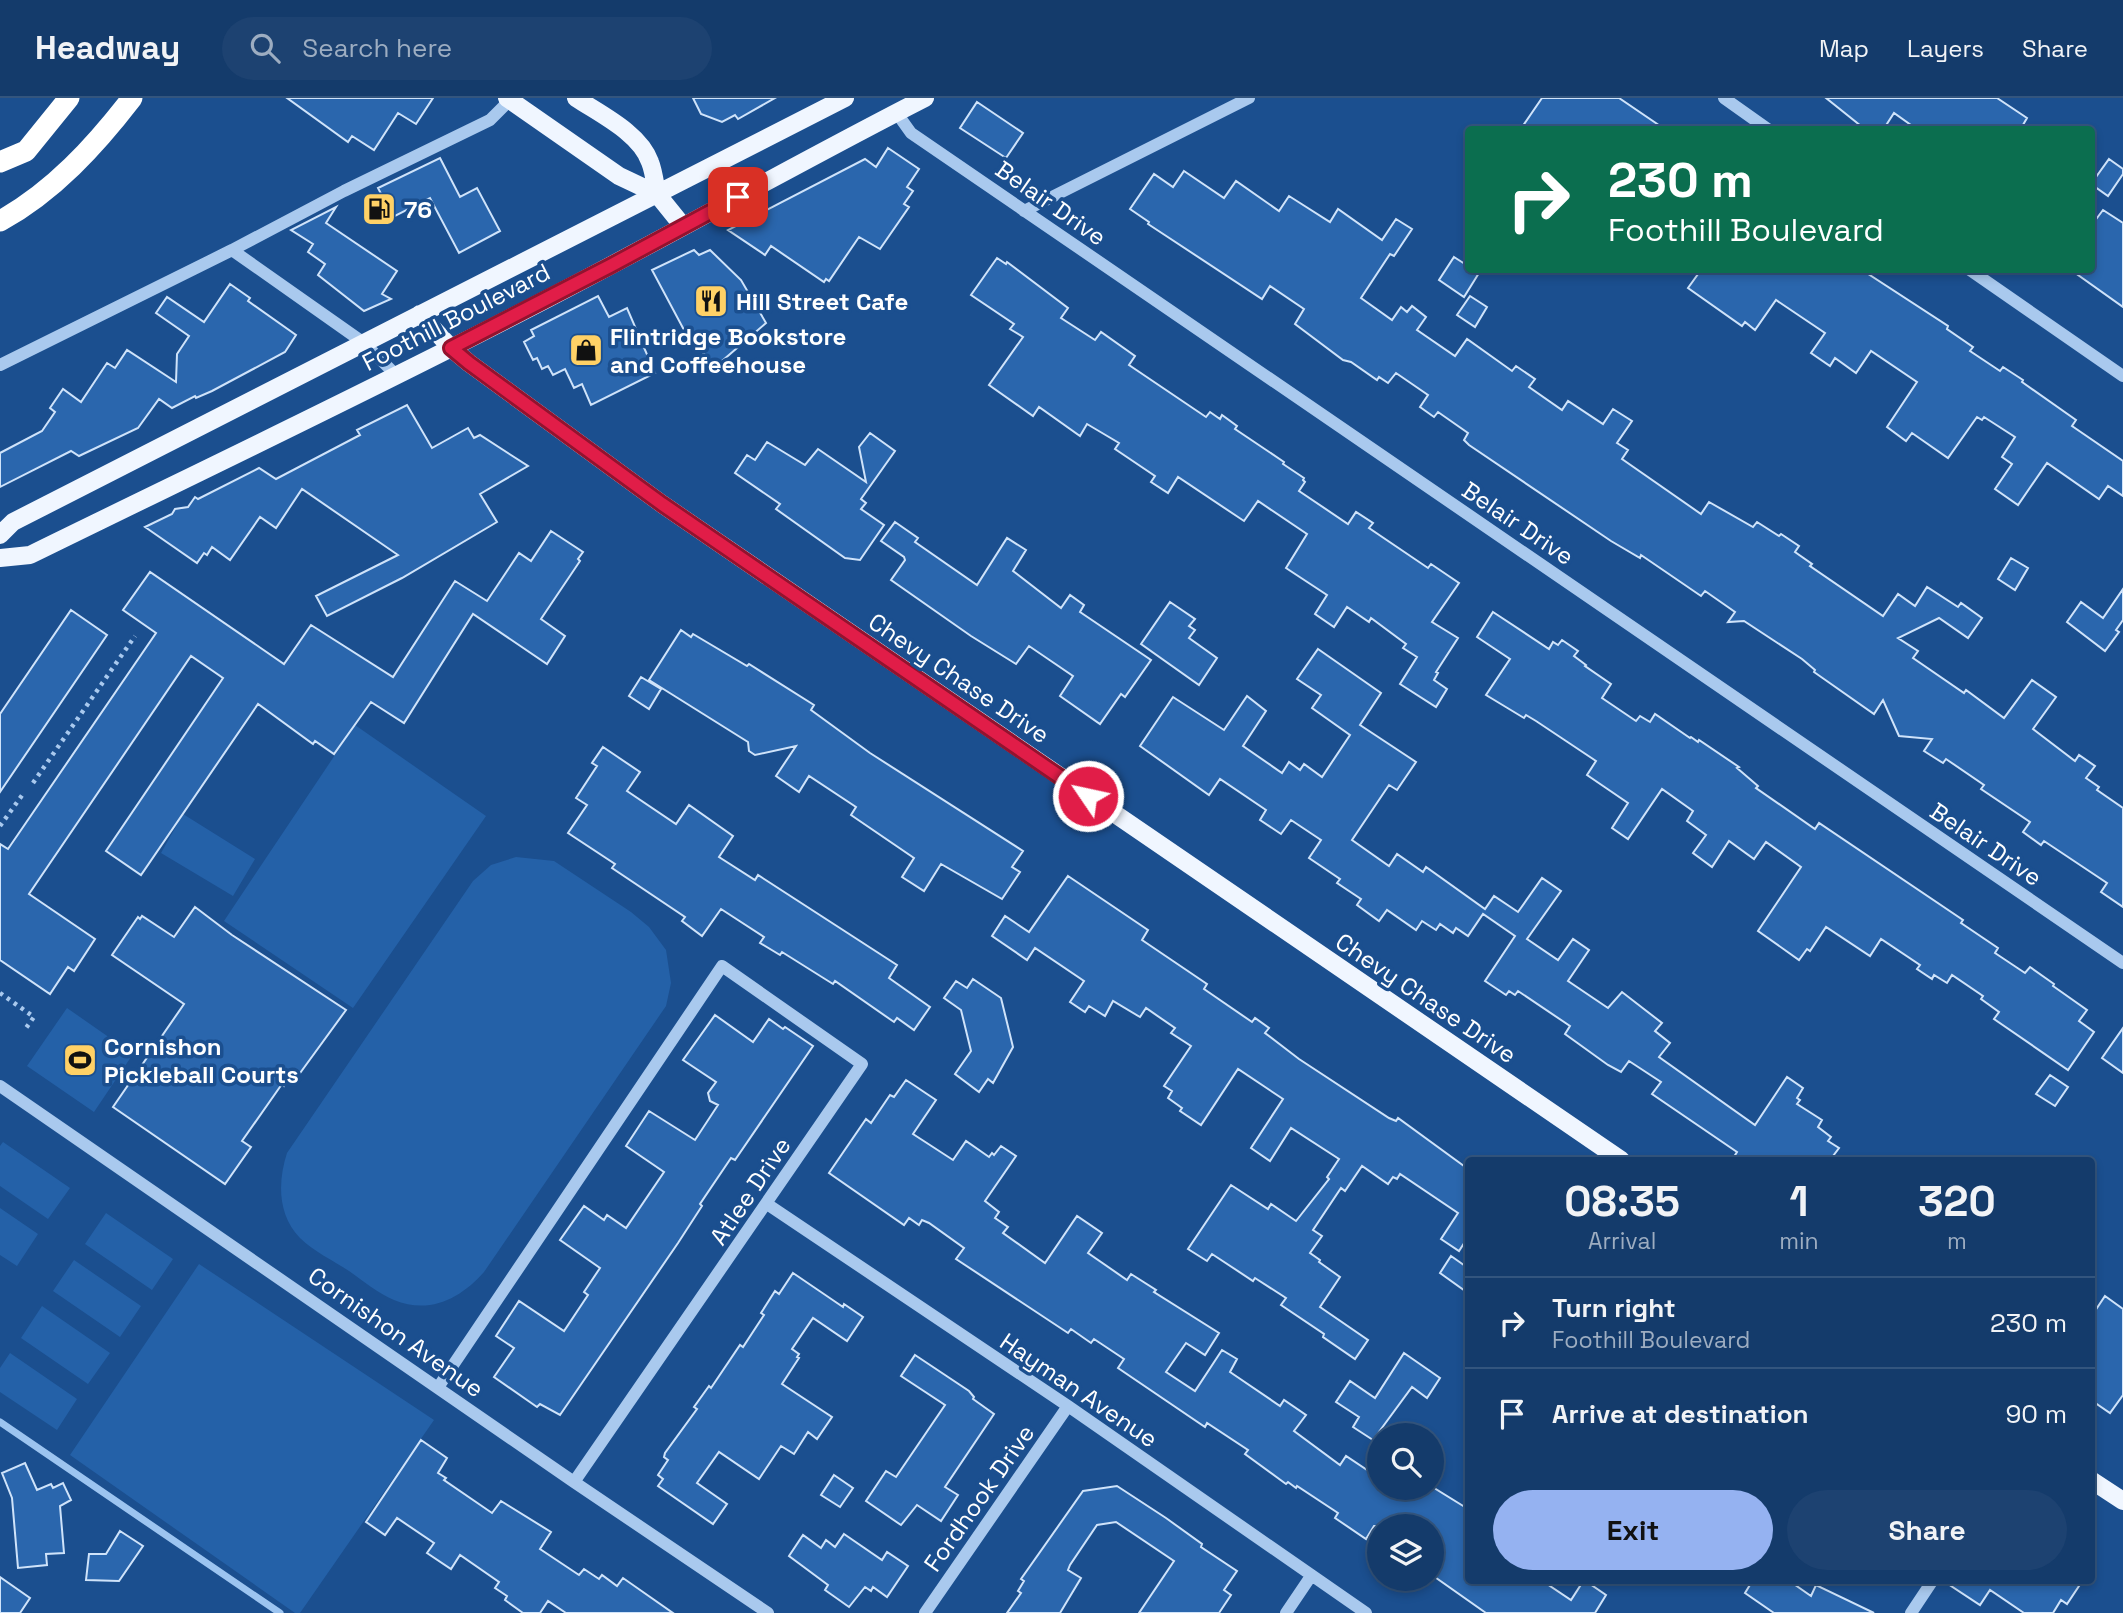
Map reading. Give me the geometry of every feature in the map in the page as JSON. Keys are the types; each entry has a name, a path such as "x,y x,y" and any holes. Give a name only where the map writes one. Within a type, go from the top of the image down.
{"highway":[{"path":"0,162 26,151 69,98"},
{"path":"0,221 53,184 88,152 132,98"}],"main road":[{"path":"576,98 640,145 650,160 657,194"},
{"name":"Foothill Boulevard","path":"0,535 13,522 845,98"},
{"name":"Foothill Boulevard","path":"0,558 30,555 451,348 610,266 892,105 925,98"},
{"path":"509,99 619,176 657,194 682,225"},
{"name":"Chevy Chase Drive","path":"420,314 451,348 469,363 662,504 1617,1157"},
{"path":"2095,1483 2123,1502"}],"street":[{"path":"1024,211 1249,98"},
{"path":"1724,98 1763,126"},
{"path":"0,365 490,120 509,99"},
{"name":"Belair Drive","path":"892,105 911,133 2123,963"},
{"path":"232,250 364,343 396,375"},
{"path":"1974,273 2123,376"},
{"name":"Atlee Drive","path":"439,1387 722,966 862,1063 574,1482"},
{"name":"Cornishon Avenue","path":"0,1086 768,1613"},
{"name":"Hayman Avenue","path":"767,1204 1068,1406 1366,1613"},
{"name":"Fordhook Drive","path":"925,1613 1068,1406"},
{"path":"1286,1613 1311,1576"},
{"path":"1912,1613 1930,1584"}],"path":[{"path":"33,783 135,636"},
{"path":"0,826 23,794"},
{"path":"0,993 34,1017 26,1028"}],"shaded area":[{"path":"355,725 486,816 353,1008 224,921"},
{"path":"183,814 255,859 233,896 161,853"},
{"path":"516,857 554,861 649,927 666,950 671,983 666,1006 484,1272 465,1289 444,1301 420,1306 407,1304 376,1290 317,1252 292,1229 281,1197 284,1164 287,1153 473,881 491,865"},
{"name":"Cornishon Pickleball Courts","path":"67,1008 133,1054 94,1112 27,1066"},
{"path":"3,1142 70,1188 48,1219 0,1186 0,1146"},
{"path":"0,1208 38,1234 17,1266 0,1255"},
{"path":"106,1213 173,1259 152,1290 85,1244"},
{"path":"74,1260 141,1306 120,1337 53,1291"},
{"path":"199,1264 434,1420 300,1613 295,1613 70,1455"},
{"path":"42,1306 110,1353 88,1384 21,1338"},
{"path":"10,1353 77,1399 57,1430 0,1392 0,1368"}],"building":[{"path":"287,98 433,98 416,124 398,113 374,150 352,136 348,142"},
{"path":"693,98 775,98 738,119 735,115 722,122 701,114"},
{"path":"1542,98 1619,98 1660,126 1523,126"},
{"path":"1826,98 1997,98 2027,118 2022,126 1912,126 1894,113 1886,126 1861,126"},
{"path":"977,102 1023,133 1006,158 960,128"},
{"path":"888,148 919,169 907,187 913,191 904,204 909,207 880,249 859,237 829,281 826,279 824,282 771,246 765,255 728,230 865,159 876,167"},
{"path":"440,158 460,197 477,188 500,231 459,253 430,198 393,217 378,188"},
{"path":"2109,159 2123,169 2123,174 2108,196 2095,187 2095,178"},
{"path":"1184,171 1224,198 1236,181 1279,211 1289,196 1330,222 1338,209 1382,240 1396,219 1412,229 1394,256 1390,254 1361,298 1392,320 1401,307 1407,312 1412,306 1426,317 1417,330 1455,356 1467,339 1512,371 1516,366 1535,379 1529,387 1562,410 1568,401 1603,424 1613,409 1632,421 1617,443 1628,450 1622,459 1701,514 1709,502 1753,527 1757,522 1779,536 1781,534 1799,546 1795,552 1812,564 1810,566 1883,616 1898,594 1915,606 1927,587 1958,607 1961,603 1982,618 1968,638 1939,618 1898,638 1918,651 1913,658 1964,693 1966,690 2004,718 2032,680 2056,697 2033,729 2075,761 2079,755 2095,766 2086,778 2099,787 2097,790 2123,808 2123,907 2101,892 2107,883 2044,841 2041,845 2023,832 2030,822 1981,789 1984,785 1946,759 1943,763 1924,751 1932,739 1899,736 1883,700 1874,714 1814,672 1802,659 1744,621 1728,622 1735,612 1705,591 1701,596 1641,555 1640,558 1611,541 1469,445 1464,440 1468,433 1438,412 1434,417 1420,407 1428,395 1396,373 1388,383 1379,377 1377,380 1351,362 1343,360 1295,324 1304,309 1270,286 1262,299 1148,224 1149,222 1130,209 1154,174 1173,187"},
{"path":"336,207 326,223 397,271 382,294 391,299 364,311 318,275 325,264 308,252 313,244 291,230"},
{"path":"2103,210 2123,223 2123,307 2075,273 2095,273 2095,221"},
{"name":"Hill Street Cafe","path":"694,250 699,255 710,250 741,280 766,323 715,367 684,330 652,270"},
{"path":"1454,257 1465,264 1465,273 1479,273 1464,297 1439,280"},
{"path":"997,258 1006,264 1007,262 1068,308 1061,318 1095,340 1101,332 1135,356 1129,365 1206,417 1210,412 1220,419 1222,415 1237,426 1235,429 1284,462 1283,464 1304,478 1305,482 1299,491 1348,524 1356,512 1373,523 1369,528 1428,568 1431,564 1459,583 1432,622 1458,638 1436,672 1438,673 1434,680 1447,689 1436,707 1400,684 1417,657 1403,648 1406,644 1371,618 1369,622 1347,607 1334,627 1315,614 1327,595 1286,568 1307,534 1258,501 1244,521 1178,477 1168,493 1151,482 1155,476 1115,449 1119,443 1087,424 1080,436 1039,407 1033,416 989,385 1023,337 1010,329 1014,324 971,295"},
{"path":"1699,273 1867,273 1948,326 1947,329 1973,347 1970,351 2000,371 2003,367 2023,380 2022,382 2076,420 2072,426 2123,461 2123,496 2108,486 2099,499 2047,463 2018,505 1995,489 2012,464 2002,457 2015,437 1984,417 1982,420 1977,417 1948,458 1912,433 1906,441 1887,427 1917,382 1871,351 1856,373 1835,358 1830,366 1811,353 1825,333 1776,300 1755,330 1745,322 1742,326 1688,288"},
{"path":"230,284 250,298 248,301 296,335 285,352 212,391 172,408 159,399 138,428 79,456 71,451 0,487 0,453 42,431 55,412 50,408 63,389 81,402 107,363 115,368 127,350 176,382 177,354 189,336 156,313 167,297 204,322"},
{"name":"Flintridge Bookstore and Coffeehouse","path":"598,296 609,317 627,308 655,373 591,405 582,384 574,388 565,369 553,375 548,366 542,369 537,358 533,360 524,342 534,336 531,330"},
{"path":"1470,296 1487,307 1475,327 1457,315"},
{"path":"407,405 432,448 468,428 474,438 480,435 528,466 480,494 497,522 402,578 327,616 316,596 398,555 302,489 276,528 260,517 230,560 212,547 197,563 145,527 172,514 175,509 188,507 195,497 198,499 259,468 276,479 360,435 357,430"},
{"path":"870,433 895,451 861,499 866,503 861,509 884,525 860,560 845,558 776,509 780,504 735,473 747,455 755,460 767,442 805,465 818,449 866,482 859,447"},
{"path":"895,522 918,538 915,542 977,585 1007,538 1026,550 1013,571 1061,608 1070,595 1084,605 1080,612 1151,660 1125,697 1121,694 1100,724 1060,696 1073,676 1029,646 1016,664 891,580 905,560 881,541"},
{"path":"551,531 583,552 578,559 580,561 541,619 565,636 547,664 473,614 404,723 371,702 334,754 315,741 313,744 258,704 141,875 106,851 223,678 191,656 29,894 95,939 74,971 68,967 50,994 0,960 0,844 8,849 156,633 123,610 150,572 284,664 311,625 393,677 455,581 487,601 519,553 531,561"},
{"path":"2011,558 2028,568 2015,590 1998,579"},
{"path":"2123,589 2123,620 2116,630 2119,632 2105,651 2067,622 2081,602 2103,618"},
{"path":"1170,602 1195,619 1189,626 1195,630 1189,638 1217,658 1199,685 1141,644"},
{"path":"71,610 107,635 0,792 0,714"},
{"path":"1493,612 1549,649 1553,642 1558,645 1562,640 1578,651 1574,656 1585,666 1611,684 1602,698 1636,721 1640,716 1650,722 1655,714 1690,738 1698,742 1699,740 1739,767 1737,768 1758,786 1756,788 1815,829 1819,823 1963,920 1961,923 1998,948 1995,953 2025,973 2030,967 2087,1010 2079,1021 2094,1032 2068,1070 1994,1019 1999,1012 1981,999 1983,996 1952,975 1947,983 1934,975 1932,979 1917,969 1920,965 1881,939 1870,956 1826,927 1810,951 1807,949 1799,960 1758,931 1801,867 1766,842 1754,859 1729,841 1712,867 1693,853 1706,835 1687,821 1693,811 1662,789 1628,839 1612,828 1628,803 1587,775 1596,761 1526,715 1524,718 1486,695 1510,659 1477,637"},
{"path":"681,630 691,637 693,634 747,666 749,664 814,705 811,710 870,753 1023,851 1012,867 1020,872 1002,899 941,864 924,891 902,877 914,858 851,815 856,807 809,776 799,792 776,776 796,746 755,755 749,751 748,742 649,680"},
{"path":"1318,649 1381,693 1360,725 1416,762 1397,790 1389,785 1352,840 1389,866 1397,854 1423,872 1426,867 1485,909 1494,896 1518,912 1542,878 1561,891 1527,939 1558,960 1573,939 1589,950 1568,981 1608,1008 1622,992 1662,1023 1655,1031 1670,1043 1659,1057 1755,1125 1787,1077 1803,1088 1797,1098 1800,1100 1797,1104 1822,1120 1818,1127 1831,1137 1828,1141 1839,1148 1832,1157 1734,1157 1737,1152 1652,1094 1661,1082 1629,1061 1621,1072 1608,1065 1565,1034 1570,1026 1518,991 1515,995 1509,991 1506,995 1485,981 1515,936 1483,914 1468,936 1456,928 1453,933 1440,924 1436,930 1422,921 1416,930 1387,910 1379,921 1357,905 1361,899 1337,883 1340,879 1309,858 1321,840 1291,820 1281,834 1260,820 1266,810 1220,779 1209,795 1140,746 1173,697 1224,730 1247,696 1266,711 1243,746 1282,773 1289,762 1300,770 1304,764 1322,777 1350,735 1312,708 1321,695 1297,679"},
{"path":"641,677 661,689 649,709 629,696"},
{"path":"603,747 640,772 627,791 676,824 689,805 733,836 719,857 755,880 758,875 897,965 889,978 930,1007 914,1030 897,1018 894,1022 835,981 833,984 782,952 780,955 760,943 764,937 721,909 702,936 682,921 685,917 612,868 615,864 568,833 587,805 576,798 597,766 592,763"},
{"path":"1068,876 1148,930 1142,940 1207,984 1204,989 1252,1022 1255,1018 1269,1028 1265,1033 1299,1059 1389,1118 1396,1121 1398,1118 1465,1167 1465,1242 1459,1251 1441,1239 1458,1213 1400,1174 1397,1179 1393,1177 1388,1184 1362,1166 1345,1191 1341,1188 1313,1230 1322,1236 1310,1253 1340,1277 1320,1307 1368,1340 1355,1359 1281,1305 1286,1298 1255,1278 1253,1281 1212,1254 1207,1261 1188,1249 1231,1185 1268,1209 1271,1204 1296,1221 1329,1179 1327,1177 1339,1159 1291,1128 1270,1161 1251,1148 1283,1099 1238,1069 1201,1125 1180,1111 1182,1108 1168,1098 1172,1091 1164,1086 1191,1046 1171,1033 1175,1028 1146,1008 1140,1017 1113,1001 1105,1016 1089,1006 1085,1012 1070,1002 1084,981 1035,948 1027,960 992,936 1005,916 1029,932"},
{"path":"195,907 232,935 346,1010 295,1080 290,1077 284,1086 282,1084 242,1141 251,1147 225,1184 113,1107 184,1004 112,955 138,917 140,919 142,916 174,937"},
{"path":"973,979 1001,998 1013,1047 993,1083 988,1079 979,1092 955,1074 971,1051 961,1010 944,998 956,981 967,988"},
{"path":"715,1015 753,1042 769,1019 813,1046 735,1160 731,1158 678,1243 560,1415 540,1404 537,1407 494,1377 514,1348 496,1336 519,1301 564,1331 588,1295 584,1292 600,1268 560,1240 584,1206 604,1220 607,1215 626,1228 664,1172 626,1146 649,1111 695,1140 718,1105 710,1101 708,1093 716,1082 683,1060"},
{"path":"2123,1028 2123,1073 2102,1058"},
{"path":"2050,1075 2068,1087 2055,1106 2036,1094"},
{"path":"906,1080 936,1100 913,1134 953,1160 966,1141 989,1157 1001,1146 1016,1156 985,1201 999,1212 995,1218 1008,1227 1003,1233 1045,1263 1077,1216 1102,1233 1088,1253 1127,1280 1131,1274 1156,1290 1154,1292 1219,1333 1205,1355 1186,1343 1166,1372 1195,1391 1222,1350 1237,1359 1230,1372 1280,1406 1284,1400 1306,1415 1294,1431 1340,1465 1346,1456 1367,1470 1367,1500 1444,1500 1444,1494 1465,1507 1465,1584 1547,1584 1571,1600 1581,1584 1590,1584 1606,1595 1595,1613 1486,1613 1444,1583 1444,1514 1367,1514 1366,1539 1335,1518 1338,1513 1297,1486 1296,1488 1288,1482 1286,1484 1245,1454 1248,1450 1207,1423 1205,1427 1118,1368 1124,1359 1094,1339 1091,1343 1071,1329 1068,1333 956,1259 964,1248 929,1223 922,1220 919,1225 909,1218 904,1225 829,1173 866,1119 871,1123 890,1095 894,1097"},
{"path":"1451,1256 1465,1266 1465,1291 1440,1273"},
{"path":"793,1273 843,1307 844,1304 863,1317 847,1341 813,1318 792,1349 799,1354 799,1358 782,1384 832,1417 817,1439 808,1432 794,1454 781,1446 759,1479 719,1452 697,1483 727,1504 713,1524 658,1486 663,1479 658,1475 668,1460 664,1457 665,1453 697,1409 694,1407 709,1386 711,1388 740,1345 743,1347 764,1315 761,1313 775,1291 779,1294"},
{"path":"2105,1296 2123,1309 2123,1395 2110,1413 2095,1403 2095,1311"},
{"path":"1404,1353 1440,1378 1427,1398 1412,1387 1386,1423 1367,1423 1367,1436 1353,1427 1359,1417 1336,1402 1350,1381 1375,1398"},
{"path":"915,1355 969,1391 973,1399 994,1414 945,1487 958,1495 941,1521 917,1505 901,1525 866,1501 886,1471 896,1477 945,1405 901,1376"},
{"path":"421,1440 447,1458 438,1473 446,1478 444,1480 492,1513 501,1501 551,1532 540,1549 579,1575 584,1569 599,1579 602,1575 617,1586 623,1578 673,1613 566,1613 548,1601 540,1613 523,1613 505,1600 507,1596 495,1588 499,1582 460,1555 451,1569 427,1553 434,1543 397,1518 385,1535 366,1522"},
{"path":"25,1463 37,1490 51,1484 53,1488 63,1483 71,1500 60,1506 64,1553 46,1554 47,1565 18,1568 12,1498 2,1473"},
{"path":"834,1475 853,1488 840,1507 821,1495"},
{"path":"1117,1486 1166,1518 1202,1544 1201,1547 1237,1571 1224,1590 1231,1595 1219,1613 1139,1613 1174,1561 1116,1522 1097,1525 1070,1565 1068,1570 1081,1578 1060,1613 1007,1613 1021,1593 1018,1591 1024,1581 1021,1579 1083,1491"},
{"path":"120,1531 143,1546 119,1581 86,1580 89,1554 106,1554"},
{"path":"844,1534 882,1560 887,1552 908,1566 887,1597 873,1587 871,1591 865,1587 849,1607 825,1590 828,1585 789,1556 803,1535 821,1548 826,1540 835,1547"},
{"path":"0,1577 30,1598 20,1613 0,1613"},
{"path":"1751,1584 1794,1584 1811,1596 1816,1585 1874,1613 1774,1613 1745,1593"},
{"path":"1948,1584 2080,1584 2067,1604 2061,1600 2053,1613 2024,1613 1990,1590 1980,1605"}],"waterway":[{"path":"0,1422 280,1613"}],"place":[{"name":"76","path":"379,209"},
{"name":"Hill Street Cafe","path":"711,301"},
{"name":"Flintridge Bookstore and Coffeehouse","path":"586,350"},
{"name":"Cornishon Pickleball Courts","path":"80,1060"}],"route":[{"path":"738,197 451,348 662,504 1088,796"}]}
